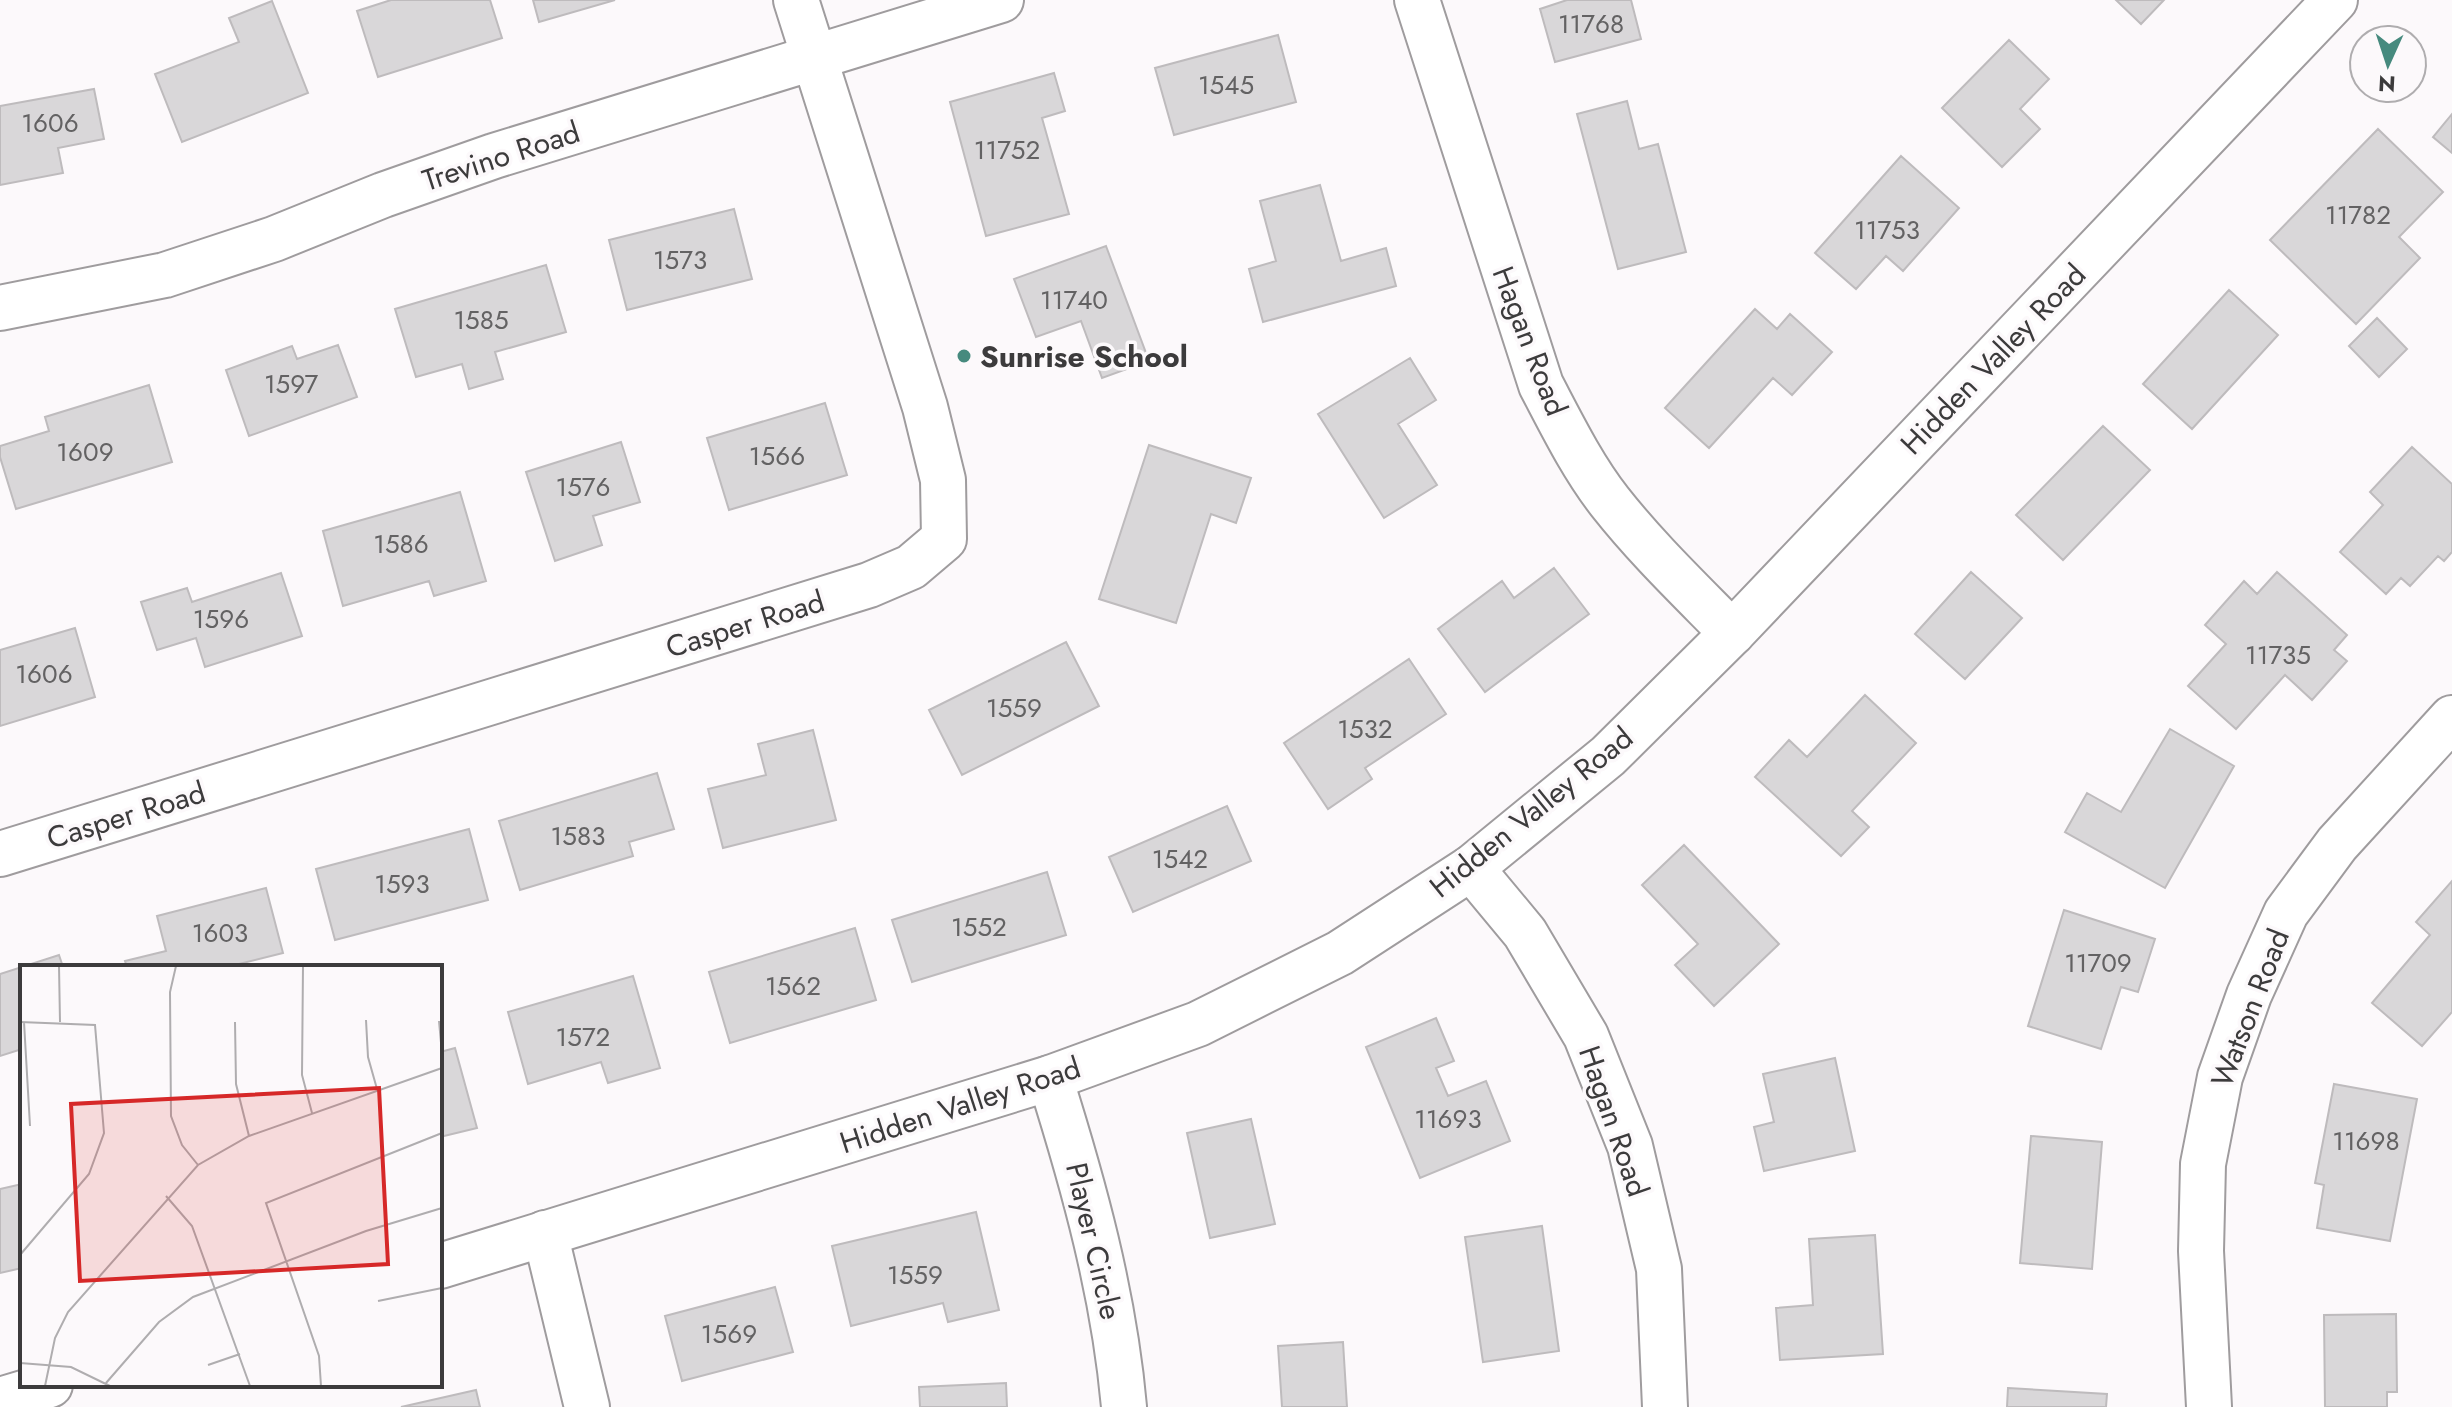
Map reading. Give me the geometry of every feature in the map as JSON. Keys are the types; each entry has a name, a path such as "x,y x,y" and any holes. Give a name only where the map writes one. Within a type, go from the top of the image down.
{"street":[{"name":"Casper Road","path":"0,854 869,585 911,567 944,539 943,480 925,407 796,0"},
{"name":"Trevino Road","path":"0,308 165,275 274,239 383,195 494,156 1001,0"},
{"name":"Hagan Road","path":"1417,0 1541,385 1572,444 1609,500 1652,551 1732,633"},
{"name":"Hidden Valley Road","path":"442,1265 1050,1078 1198,1024 1340,953 1471,868 1608,756 1732,633 2335,0"},
{"name":"Watson Road","path":"2209,1407 2201,1251 2203,1164 2220,1077 2249,995 2286,913 2337,844 2452,718"},
{"name":"Hagan Road","path":"1471,868 1525,933 1586,1036 1630,1146 1659,1269 1665,1407"},
{"name":"Player Circle","path":"1050,1078 1078,1165 1106,1277 1124,1407"},
{"path":"545,1233 587,1407"}],"building":[{"path":"391,0 490,0 502,38 378,77 357,11"},
{"path":"533,0 615,0 539,22"},
{"path":"1567,0 1631,0 1641,39 1555,62 1540,9"},
{"path":"2116,0 2164,0 2141,24"},
{"path":"272,1 308,93 182,142 155,74 239,42 229,18"},
{"path":"1278,35 1296,102 1174,135 1155,68"},
{"path":"2009,40 2049,79 2020,109 2040,129 2002,167 1942,108"},
{"path":"1054,73 1065,111 1042,118 1069,214 986,236 950,102"},
{"path":"94,89 104,139 58,148 63,173 0,185 0,106"},
{"path":"1627,101 1639,149 1658,144 1686,252 1618,269 1577,114"},
{"path":"2452,114 2452,153 2433,137"},
{"path":"2378,129 2443,192 2399,237 2420,258 2356,324 2270,240"},
{"path":"1901,156 1959,208 1903,271 1886,256 1856,289 1815,253"},
{"path":"1320,185 1341,261 1386,248 1396,286 1263,322 1249,269 1276,261 1260,201"},
{"path":"734,209 752,279 627,310 609,240"},
{"path":"1106,246 1149,361 1102,378 1081,321 1036,337 1014,279"},
{"path":"546,265 566,332 495,352 503,379 469,389 462,364 416,377 395,309"},
{"path":"2229,290 2278,335 2192,429 2143,384"},
{"path":"1755,309 1777,329 1790,314 1832,352 1792,395 1773,378 1709,448 1665,408"},
{"path":"2377,318 2407,349 2379,377 2349,346"},
{"path":"338,345 357,397 249,436 226,370 292,346 297,359"},
{"path":"1410,358 1436,400 1398,424 1437,485 1384,518 1318,414"},
{"path":"149,385 172,462 16,509 0,457 0,446 49,431 45,417"},
{"path":"825,403 847,475 729,510 707,438"},
{"path":"2103,426 2150,470 2063,560 2016,515"},
{"path":"621,442 640,502 593,516 602,545 555,561 526,472"},
{"path":"1149,445 1251,478 1236,523 1211,514 1176,623 1099,599"},
{"path":"2412,447 2452,484 2452,552 2444,561 2438,556 2410,586 2401,578 2386,594 2340,552 2383,505 2370,492"},
{"path":"460,492 486,581 434,596 429,581 343,606 323,531"},
{"path":"1554,568 1589,614 1485,692 1438,629 1502,581 1514,598"},
{"path":"1971,572 2022,618 1965,679 1915,634"},
{"path":"2277,572 2347,635 2334,650 2347,661 2312,700 2285,675 2236,729 2188,686 2226,644 2205,625 2244,581 2257,594"},
{"path":"281,573 302,636 205,667 196,638 157,650 141,602 187,588 192,602"},
{"path":"75,628 95,697 0,726 0,650"},
{"path":"1066,642 1099,706 962,775 929,710"},
{"path":"1409,659 1446,714 1365,768 1372,779 1328,809 1284,743"},
{"path":"1865,695 1916,743 1852,811 1869,827 1841,856 1755,777 1789,740 1807,757"},
{"path":"2170,729 2234,766 2165,888 2065,832 2087,793 2121,812"},
{"path":"813,730 836,820 723,848 708,789 766,775 758,744"},
{"path":"657,773 674,829 629,842 633,856 520,890 499,821"},
{"path":"1227,806 1251,861 1133,912 1109,857"},
{"path":"469,829 488,900 335,940 316,869"},
{"path":"1684,845 1779,944 1714,1006 1675,965 1698,944 1642,885"},
{"path":"1047,872 1066,935 912,982 892,920"},
{"path":"2452,881 2452,1012 2422,1046 2372,1003 2430,935 2416,922"},
{"path":"266,888 283,953 235,965 126,965 125,961 166,951 157,916"},
{"path":"2064,910 2155,939 2138,992 2121,987 2101,1049 2028,1026"},
{"path":"855,928 876,1000 730,1043 709,972"},
{"path":"59,955 62,965 28,965"},
{"path":"20,968 20,1050 0,1056 0,974"},
{"path":"633,976 660,1068 608,1083 601,1062 528,1084 508,1012"},
{"path":"1436,1018 1454,1061 1436,1068 1448,1096 1486,1081 1510,1141 1420,1178 1366,1047"},
{"path":"455,1048 477,1128 442,1137 442,1051"},
{"path":"1835,1058 1855,1151 1764,1171 1754,1127 1774,1122 1763,1074"},
{"path":"2334,1084 2417,1099 2390,1241 2317,1228 2324,1185 2315,1183"},
{"path":"1251,1119 1275,1224 1210,1238 1187,1133"},
{"path":"2031,1136 2102,1142 2092,1269 2020,1263"},
{"path":"20,1184 20,1268 0,1273 0,1189"},
{"path":"976,1212 999,1310 948,1322 943,1303 851,1326 832,1246"},
{"path":"1542,1226 1559,1351 1483,1362 1465,1237"},
{"path":"1875,1235 1883,1354 1780,1360 1776,1308 1813,1305 1809,1239"},
{"path":"775,1287 793,1352 682,1381 665,1316"},
{"path":"2396,1314 2397,1392 2387,1392 2387,1407 2325,1407 2324,1315"},
{"path":"1343,1342 1347,1407 1282,1407 1278,1346"},
{"path":"1006,1383 1007,1407 920,1407 919,1387"},
{"path":"2008,1388 2107,1394 2106,1407 2007,1407"},
{"path":"476,1390 480,1407 401,1407"}],"place":[{"name":"Sunrise School","path":"964,356"}]}
